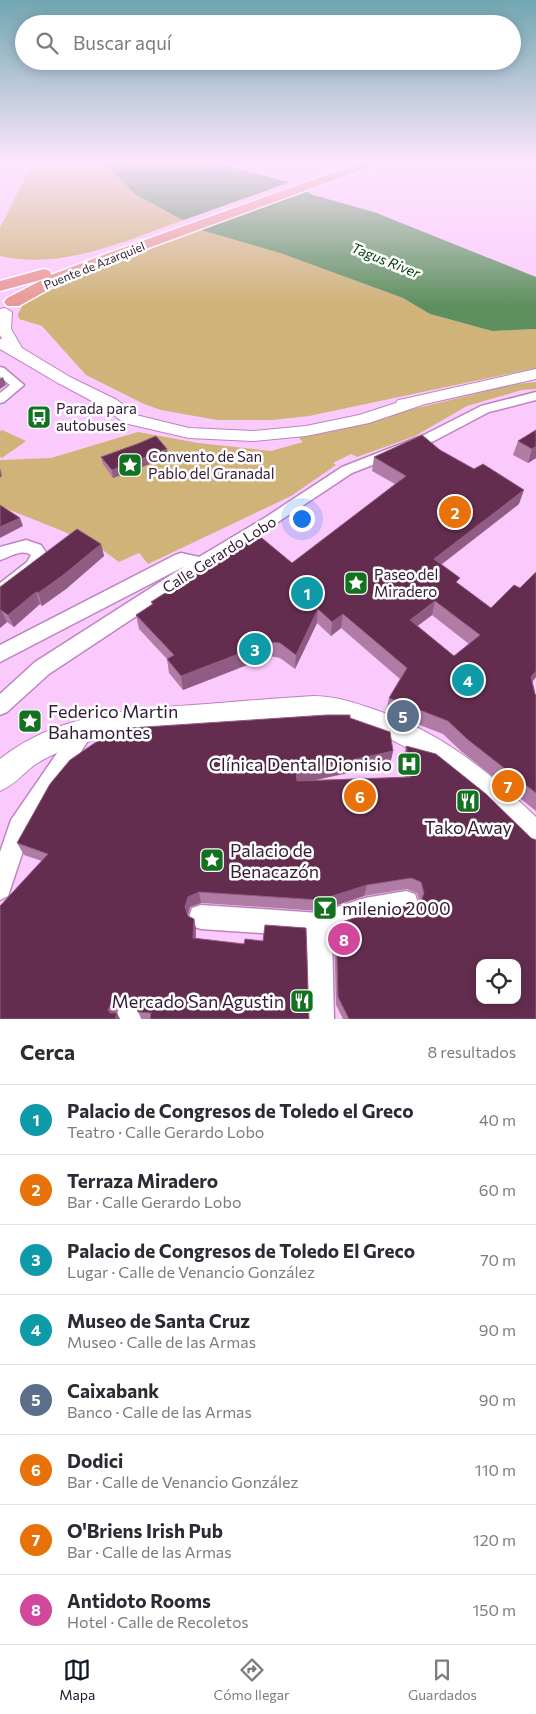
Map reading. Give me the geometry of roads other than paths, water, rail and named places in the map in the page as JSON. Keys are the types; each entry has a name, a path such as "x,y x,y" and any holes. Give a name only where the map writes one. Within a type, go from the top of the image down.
{"main road":[{"name":"Puente de Azarquiel","path":"0,286 67,267 233,210"},
{"name":"Puente de Azarquiel","path":"4,305 56,279 168,233"}],"street":[{"path":"4,305 4,329 16,351"},
{"path":"0,343 64,380 111,404 130,419 189,433 253,436 281,434 333,426 396,410 418,402"},
{"path":"0,372 18,385 0,399"},
{"path":"111,404 136,408 187,423 237,428 300,425 418,402 536,374"},
{"name":"Calle Gerardo Lobo","path":"0,706 42,668 347,470 429,438 485,410 511,400 536,396"},
{"path":"0,554 29,546 36,548 38,554 33,566 0,592"},
{"path":"0,654 181,559 200,564"},
{"path":"0,777 12,765 37,748 60,737 84,730 127,723 317,707 371,720 430,745 490,794 536,838"},
{"path":"0,888 4,858 19,828 84,730"},
{"path":"201,917 319,925 365,910 406,903"},
{"path":"319,925 321,1019"}],"water":[{"name":"Tagus River","path":"164,210 365,210 374,212 536,277 536,329 492,331 430,314 403,298 280,253 201,230"}],"place":[{"name":"Parada para autobuses","path":"39,417"},
{"name":"Convento de San Pablo del Granadal","path":"130,465"},
{"name":"Terraza Miradero","path":"455,512"},
{"name":"Paseo del Miradero","path":"356,583"},
{"name":"Palacio de Congresos de Toledo el Greco","path":"307,593"},
{"name":"Palacio de Congresos de Toledo El Greco","path":"255,649"},
{"name":"Museo de Santa Cruz","path":"468,680"},
{"name":"Caixabank","path":"403,716"},
{"name":"Federico Martin Bahamontes","path":"30,721"},
{"name":"Clínica Dental Dionisio","path":"409,764"},
{"name":"O'Briens Irish Pub","path":"508,786"},
{"name":"Dodici","path":"360,796"},
{"name":"Tako Away","path":"468,801"},
{"name":"Palacio de Benacazón","path":"212,860"},
{"name":"milenio 2000","path":"325,908"},
{"name":"Antidoto Rooms","path":"344,939"},
{"name":"Mercado San Agustin","path":"302,1001"}]}
